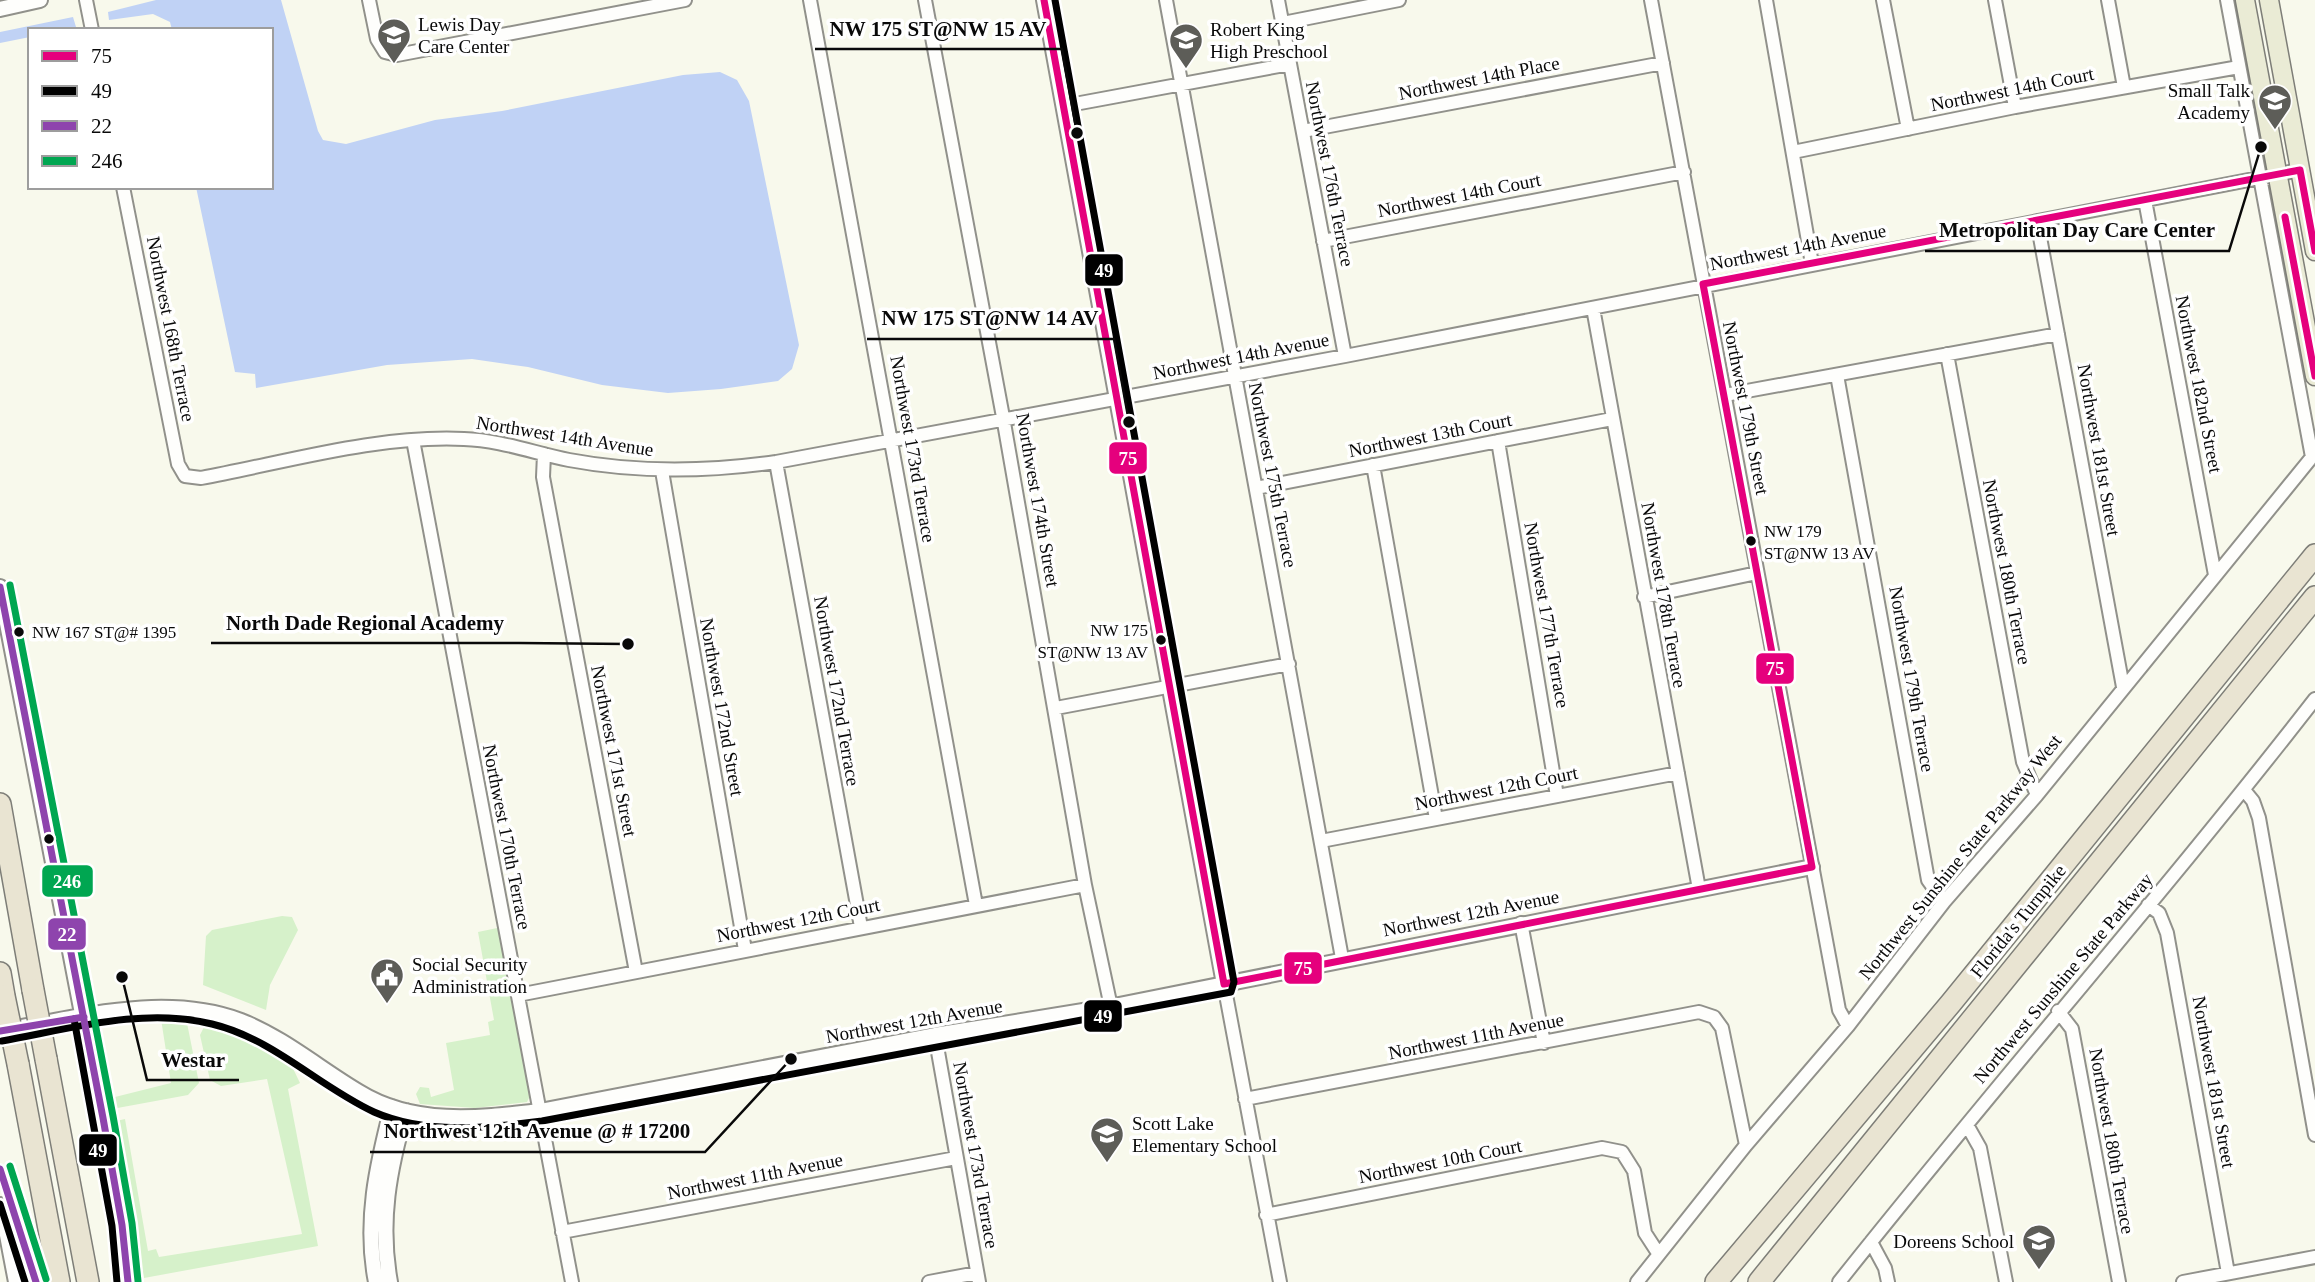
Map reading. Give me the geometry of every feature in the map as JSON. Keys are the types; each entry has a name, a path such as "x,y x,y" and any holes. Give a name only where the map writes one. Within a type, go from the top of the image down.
{"highway":[{"name":"Florida's Turnpike","path":"1716,1282 1951,1003 2315,555"},
{"name":"Florida's Turnpike","path":"1759,1282 2315,597"},
{"path":"0,804 88,1282"},
{"path":"0,973 59,1282"},
{"path":"122,1225 131,1282"}],"main road":[{"path":"2245,0 2315,376"},
{"path":"2269,0 2315,251"}],"street":[{"path":"0,9 40,0"},
{"path":"86,0 92,28"},
{"path":"369,0 376,39 384,52 397,55 685,0"},
{"name":"Northwest 173rd Terrace","path":"810,0 976,905"},
{"name":"Northwest 174th Street","path":"925,0 1056,708 1085,885 1111,1007"},
{"path":"1044,0 1119,398 1168,686 1280,1282"},
{"name":"Northwest 175th Terrace","path":"1166,0 1342,958"},
{"name":"Northwest 176th Terrace","path":"1278,0 1345,356"},
{"path":"1283,23 1399,0"},
{"name":"Northwest 179th Street","path":"1651,0 1811,867 1839,1010 1849,1026"},
{"path":"1766,0 1812,264"},
{"path":"1883,0 1908,129"},
{"path":"1995,0 2015,107"},
{"path":"2108,0 2124,87"},
{"path":"2227,0 2258,178 2314,458"},
{"name":"Northwest 14th Place","path":"1303,131 1663,63"},
{"path":"1064,106 1290,64"},
{"name":"Northwest 14th Court","path":"1793,152 2015,107 2239,67"},
{"name":"Northwest 14th Avenue","path":"186,476 201,478 413,440 465,439 518,446 544,454 618,467 662,471 699,471 776,462 1003,417 1345,356 1703,284 2300,170"},
{"name":"Northwest 14th Court","path":"1324,240 1684,173"},
{"name":"Northwest 168th Terrace","path":"123,189 178,464 186,476"},
{"name":"Northwest 182nd Street","path":"2145,200 2215,575"},
{"name":"Northwest 181st Street","path":"2037,221 2123,687"},
{"name":"Northwest 178th Terrace","path":"1593,308 1699,889"},
{"path":"1725,396 2058,334"},
{"name":"Northwest 180th Terrace","path":"1947,354 2023,762 2037,795"},
{"name":"Northwest 179th Terrace","path":"1837,375 1928,880 1944,902"},
{"name":"Northwest 13th Court","path":"1256,488 1612,419"},
{"name":"Northwest 170th Terrace","path":"413,440 572,1282"},
{"name":"Northwest 177th Terrace","path":"1498,441 1558,796"},
{"name":"Northwest 171st Street","path":"544,454 543,477 636,972"},
{"name":"Northwest Sunshine State Parkway West","path":"1637,1282 1746,1144 1849,1026 1944,902 2037,795 2215,575 2314,458"},
{"name":"Northwest 172nd Terrace","path":"776,462 861,928"},
{"path":"1373,465 1436,819"},
{"name":"Northwest 172nd Street","path":"662,471 745,950"},
{"path":"1644,597 1757,573"},
{"path":"0,587 122,1225"},
{"path":"1056,708 1289,664"},
{"name":"Northwest Sunshine State Parkway","path":"1839,1282 2059,1011 2244,790 2315,699"},
{"name":"Northwest 12th Court","path":"1321,841 1678,773"},
{"path":"2244,790 2253,801 2259,818 2315,1135"},
{"name":"Northwest 12th Avenue","path":"0,1031 158,1007 192,1010 240,1021 271,1035 361,1094 399,1109 479,1118 540,1111 935,1035 1111,1007 1342,958 1811,867"},
{"name":"Northwest 12th Court","path":"518,995 1085,885"},
{"name":"Northwest 181st Street","path":"2148,905 2159,913 2167,933 2228,1273"},
{"path":"1521,923 1544,1043"},
{"name":"Northwest 180th Terrace","path":"2059,1011 2072,1029 2119,1282"},
{"name":"Northwest 11th Avenue","path":"1245,1099 1699,1012 1714,1017 1723,1028 1746,1144"},
{"name":"Northwest 173rd Terrace","path":"935,1035 978,1278"},
{"path":"376,1282 376,1167 399,1109"},
{"path":"1967,1125 1980,1148 2006,1282"},
{"name":"Northwest 10th Court","path":"1266,1215 1602,1148 1622,1152 1634,1171 1645,1233 1651,1247 1658,1253"},
{"name":"Northwest 11th Avenue","path":"562,1232 956,1158"},
{"path":"0,1204 15,1282"},
{"path":"377,1240 390,1282"},
{"path":"1871,1242 1885,1268 1888,1282"},
{"path":"2183,1282 2315,1257"},
{"path":"929,1282 978,1278"}],"green space":[{"path":"282,916 292,917 298,930 270,985 266,1010 203,985 206,936 212,930"},
{"path":"502,927 531,1094 527,1102 475,1108 420,1104 416,1094 420,1087 429,1088 431,1097 454,1090 446,1043 490,1035 488,1022 494,1020 478,932"},
{"path":"186,1018 199,1083 188,1095 112,1109 111,1098 171,1083 161,1019"},
{"path":"207,1021 247,1032 287,1056 300,1083 288,1089 318,1246 144,1278 112,1122 125,1119 148,1251 156,1249 159,1257 302,1234 267,1079 221,1086 210,1080 200,1035"}],"water":[{"path":"156,0 281,0 318,131 323,140 346,144 435,120 502,111 683,75 720,72 737,80 749,101 799,345 792,369 778,381 668,393 602,385 528,367 472,359 387,365 256,388 255,374 235,372 196,189 273,189 273,28 172,28 170,22 153,14 109,20 108,12"},
{"path":"73,17 76,27 28,28 28,37 0,43 0,32"}],"transit line":[{"name":"75","path":"1044,0 1224,984 1812,867 1703,284 2300,170 2315,251"},
{"name":"49","path":"2,1041 107,1022 186,1019 212,1024 256,1040 374,1112 414,1124 457,1128 542,1121 1231,992 1234,982 1055,0"},
{"name":"75","path":"2285,217 2315,376"},
{"name":"246","path":"10,585 113,1116 132,1223 138,1281"},
{"name":"22","path":"0,587 103,1118 122,1225 128,1282"},
{"name":"22","path":"0,1031 84,1017"},
{"name":"49","path":"74,1019 112,1226 117,1282"},
{"name":"246","path":"10,1166 46,1279"},
{"name":"22","path":"0,1169 36,1282"},
{"name":"49","path":"0,1204 25,1282"}],"place":[{"name":"Lewis Day Care Center","path":"394,65"},
{"name":"Robert King High Preschool","path":"1186,70"},
{"name":"Small Talk Academy","path":"2275,131"},
{"name":"NW 175 ST@NW 15 AV","path":"1077,133"},
{"name":"Metropolitan Day Care Center","path":"2261,147"},
{"name":"NW 175 ST@NW 14 AV","path":"1129,422"},
{"name":"NW 179 ST@NW 13 AV","path":"1751,541"},
{"name":"NW 167 ST@# 1395","path":"19,632"},
{"name":"NW 175 ST@NW 13 AV","path":"1161,640"},
{"name":"North Dade Regional Academy","path":"628,644"},
{"name":"Westar","path":"122,977"},
{"name":"Social Security Administration","path":"387,1005"},
{"name":"Northwest 12th Avenue @ # 17200","path":"791,1059"},
{"name":"Scott Lake Elementary School","path":"1107,1164"},
{"name":"Doreens School","path":"2039,1271"}]}
